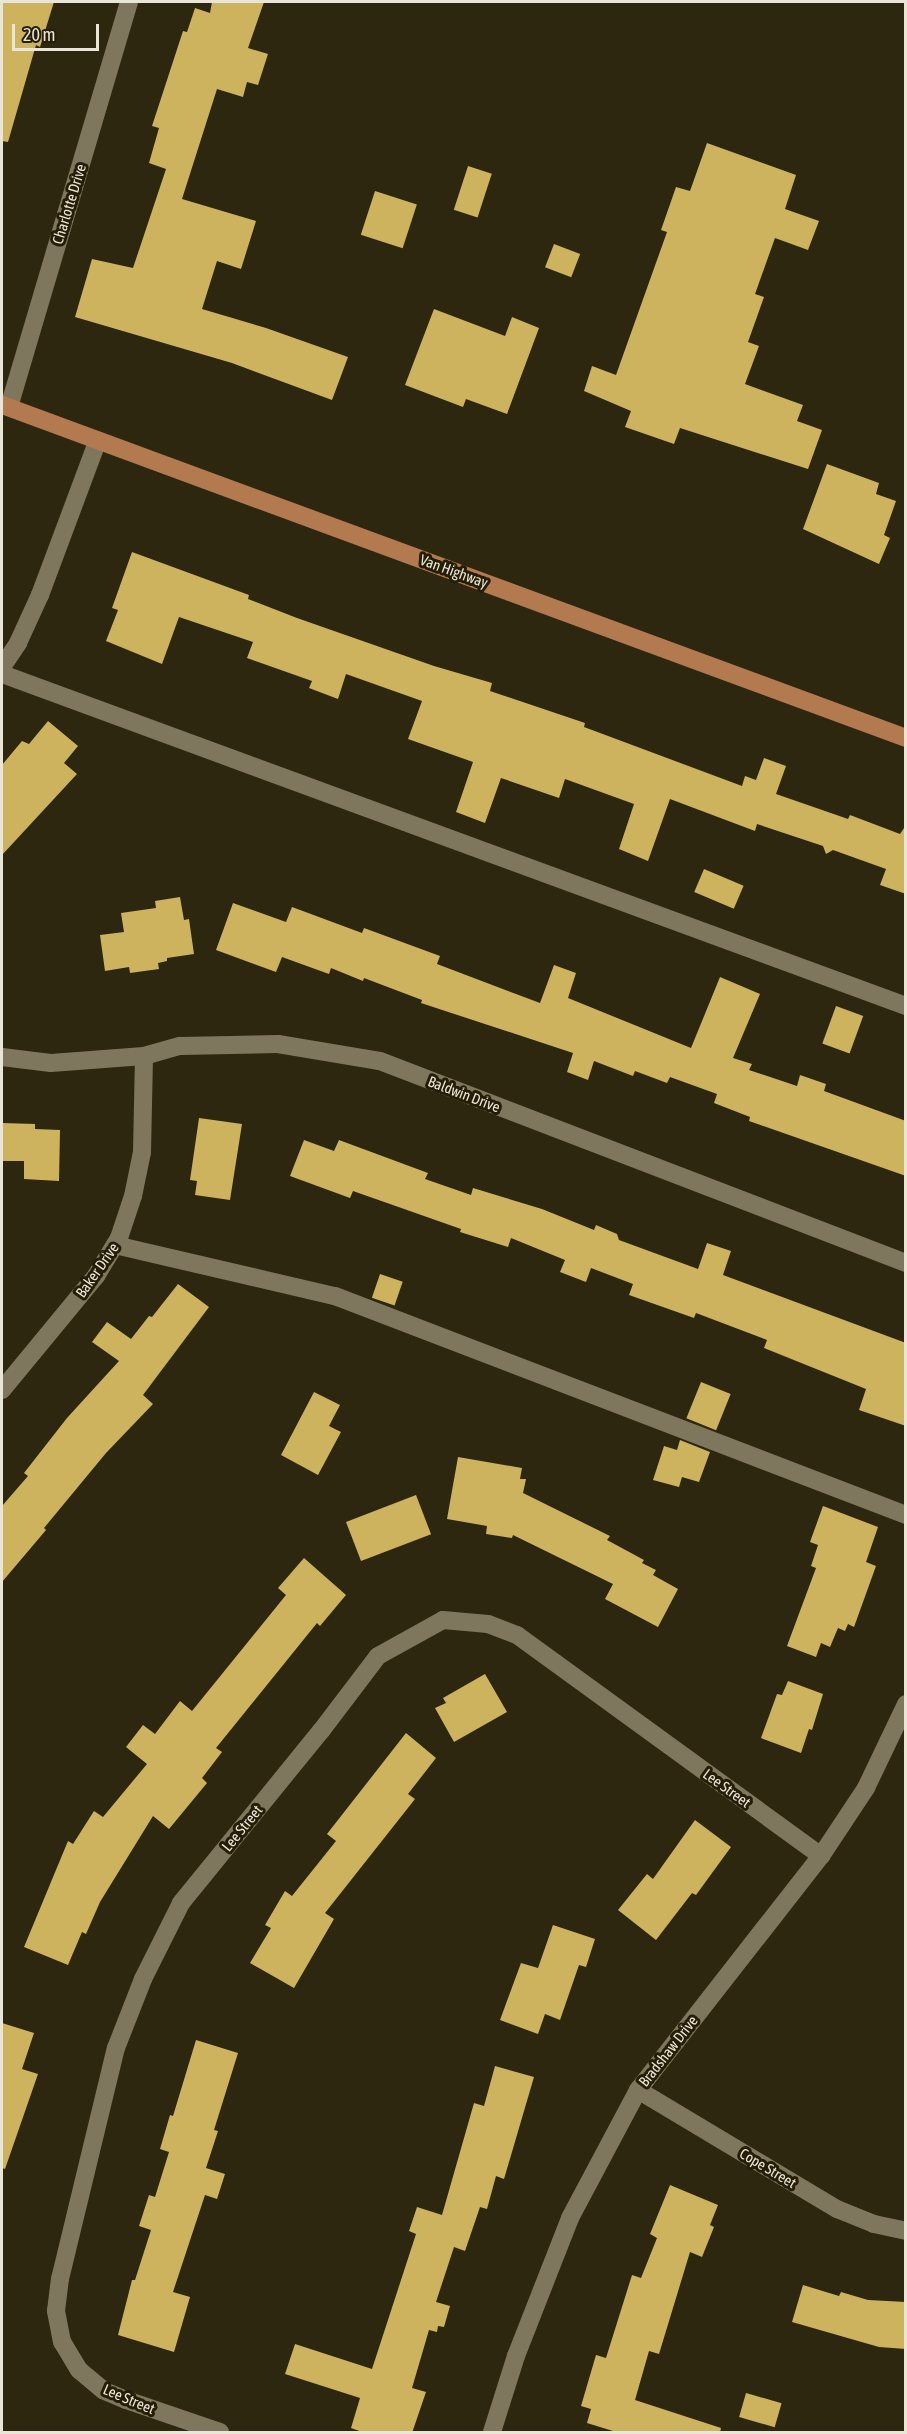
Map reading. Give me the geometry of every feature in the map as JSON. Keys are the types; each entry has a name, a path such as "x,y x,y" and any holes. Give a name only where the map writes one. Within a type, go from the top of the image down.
{"main road":[{"name":"Van Highway","path":"5,406 906,738"}],"street":[{"name":"Charlotte Drive","path":"5,406 129,2"},
{"path":"2,667 18,643 40,595 98,440"},
{"path":"2,674 906,1006"},
{"name":"Baldwin Drive","path":"2,1057 51,1063 144,1056 180,1046 278,1044 380,1061 906,1263"},
{"name":"Baker Drive","path":"2,1390 96,1276 115,1245 133,1196 142,1152 144,1056"},
{"path":"115,1245 335,1296 906,1515"},
{"name":"Lee Street","path":"220,2433 103,2390 79,2370 62,2342 56,2311 60,2279 116,2048 143,1979 181,1903 321,1731 378,1656 443,1620 488,1624 517,1635 821,1856"},
{"name":"Bradshaw Drive","path":"492,2433 516,2356 570,2218 638,2091 821,1856 866,1788 906,1704"},
{"name":"Cope Street","path":"638,2091 837,2209 874,2224 906,2231"}],"building":[{"path":"2,2 54,2 40,47 36,45 8,142 2,141"},
{"path":"212,2 264,2 248,48 268,54 258,85 247,82 243,97 217,89 182,199 256,221 241,269 217,261 202,309 266,328 348,357 332,400 232,363 75,317 92,259 133,268 166,169 149,163 159,128 152,126 183,31 187,32 195,8 210,13"},
{"path":"707,143 796,175 785,209 819,221 808,250 775,238 755,294 764,297 748,342 759,346 745,384 803,405 797,421 822,430 808,469 680,428 674,444 625,427 631,411 584,391 592,366 616,375 667,232 661,230 676,187 690,191"},
{"path":"468,166 492,174 478,217 454,210"},
{"path":"375,191 417,205 403,248 361,235"},
{"path":"554,244 580,254 571,277 545,267"},
{"path":"434,309 505,336 512,317 539,328 507,414 466,399 463,407 405,385"},
{"path":"827,464 879,483 876,494 896,501 884,535 890,538 879,564 803,529"},
{"path":"132,552 249,595 248,599 297,618 434,666 492,683 490,691 585,723 584,727 742,786 745,776 756,780 764,758 786,766 776,794 848,819 850,815 900,834 906,825 906,894 880,885 886,869 833,850 826,854 823,846 757,824 755,831 670,799 648,861 619,849 634,804 565,779 559,798 501,778 485,823 456,812 473,762 408,739 422,701 346,674 338,699 309,688 312,681 247,658 253,642 179,617 162,664 106,641 118,610 112,608"},
{"path":"48,721 78,746 64,763 77,774 2,855 2,765 22,741 29,744"},
{"path":"704,869 744,886 734,909 694,892"},
{"path":"180,897 184,920 189,919 194,954 167,958 167,961 158,963 159,969 130,973 129,967 105,971 100,935 124,932 121,913 156,908 155,901"},
{"path":"233,903 286,922 292,907 362,933 364,928 440,956 437,964 540,1003 554,965 576,973 568,998 691,1048 720,977 760,994 733,1058 752,1064 749,1070 797,1086 800,1075 826,1084 824,1091 906,1121 906,1176 749,1121 750,1117 714,1103 717,1094 670,1077 667,1083 635,1071 633,1076 594,1061 588,1080 567,1072 573,1053 421,1003 422,1000 364,978 363,981 331,968 329,974 282,957 276,972 216,950"},
{"path":"836,1006 863,1016 850,1054 822,1044"},
{"path":"199,1118 242,1124 230,1200 195,1195 197,1181 190,1180"},
{"path":"2,1123 35,1124 35,1129 60,1130 59,1181 24,1179 24,1161 2,1161"},
{"path":"304,1140 334,1151 339,1140 428,1173 425,1179 471,1195 473,1188 542,1209 594,1230 596,1225 617,1234 619,1240 698,1269 707,1243 731,1251 723,1275 906,1343 906,1426 859,1410 866,1389 764,1348 767,1340 696,1313 694,1318 629,1295 633,1284 591,1268 586,1282 560,1272 565,1260 511,1238 508,1247 460,1232 461,1229 353,1191 350,1198 290,1176"},
{"path":"380,1274 403,1282 395,1305 372,1298"},
{"path":"178,1284 209,1307 143,1395 153,1404 106,1453 2,1582 2,1506 28,1476 24,1473 67,1418 119,1361 92,1342 107,1322 131,1339"},
{"path":"701,1382 731,1394 716,1430 686,1418"},
{"path":"314,1392 340,1405 329,1426 341,1432 318,1475 281,1455"},
{"path":"680,1440 710,1452 699,1482 682,1477 679,1487 653,1480 664,1446 677,1450"},
{"path":"458,1457 522,1468 520,1479 526,1479 523,1493 610,1536 607,1540 644,1560 642,1563 656,1570 653,1575 678,1589 658,1627 605,1599 613,1584 513,1535 512,1538 486,1534 487,1526 447,1519"},
{"path":"416,1495 431,1534 361,1561 346,1522"},
{"path":"823,1506 878,1527 866,1562 876,1566 854,1627 848,1624 845,1631 838,1628 830,1647 821,1643 816,1657 787,1646 816,1568 811,1566 818,1545 810,1542"},
{"path":"304,1558 346,1595 320,1626 317,1623 216,1748 222,1752 202,1778 207,1783 169,1829 153,1816 100,1902 86,1934 82,1932 68,1965 24,1947 68,1841 73,1844 94,1811 103,1817 147,1764 126,1747 143,1725 155,1734 180,1701 192,1711 286,1595 278,1588"},
{"path":"485,1674 507,1712 454,1742 435,1708 446,1703 443,1698"},
{"path":"788,1681 823,1694 812,1730 809,1729 801,1753 761,1738 777,1694 782,1695"},
{"path":"406,1733 436,1758 408,1794 415,1799 325,1913 334,1919 294,1988 250,1963 271,1928 265,1925 285,1891 292,1896 336,1841 327,1834"},
{"path":"695,1820 731,1847 696,1895 692,1893 656,1940 618,1910 647,1874 653,1879"},
{"path":"553,1925 595,1939 586,1967 579,1965 560,2020 545,2014 538,2034 500,2020 521,1963 538,1968"},
{"path":"2,2023 34,2033 22,2069 38,2074 5,2169 2,2168"},
{"path":"196,2040 238,2053 214,2130 218,2131 206,2168 225,2174 217,2199 205,2195 173,2292 190,2297 174,2352 118,2335 132,2280 135,2280 151,2230 139,2226 149,2195 155,2197 169,2152 160,2149 170,2115 173,2116"},
{"path":"495,2066 534,2077 504,2179 496,2176 487,2209 480,2207 465,2251 454,2247 436,2302 450,2306 444,2327 438,2326 437,2332 429,2330 412,2388 426,2392 412,2433 365,2433 351,2428 360,2398 285,2374 295,2344 372,2369 416,2234 409,2231 417,2207 442,2215 474,2103 484,2106"},
{"path":"670,2185 718,2205 710,2225 714,2227 702,2257 690,2252 659,2354 649,2351 635,2400 721,2428 720,2433 611,2433 613,2431 587,2423 591,2409 581,2406 596,2355 606,2358 632,2275 641,2278 657,2238 650,2234"},
{"path":"803,2285 839,2296 841,2292 868,2300 906,2302 906,2349 879,2347 792,2322"},
{"path":"746,2393 782,2403 775,2427 739,2417"}]}
